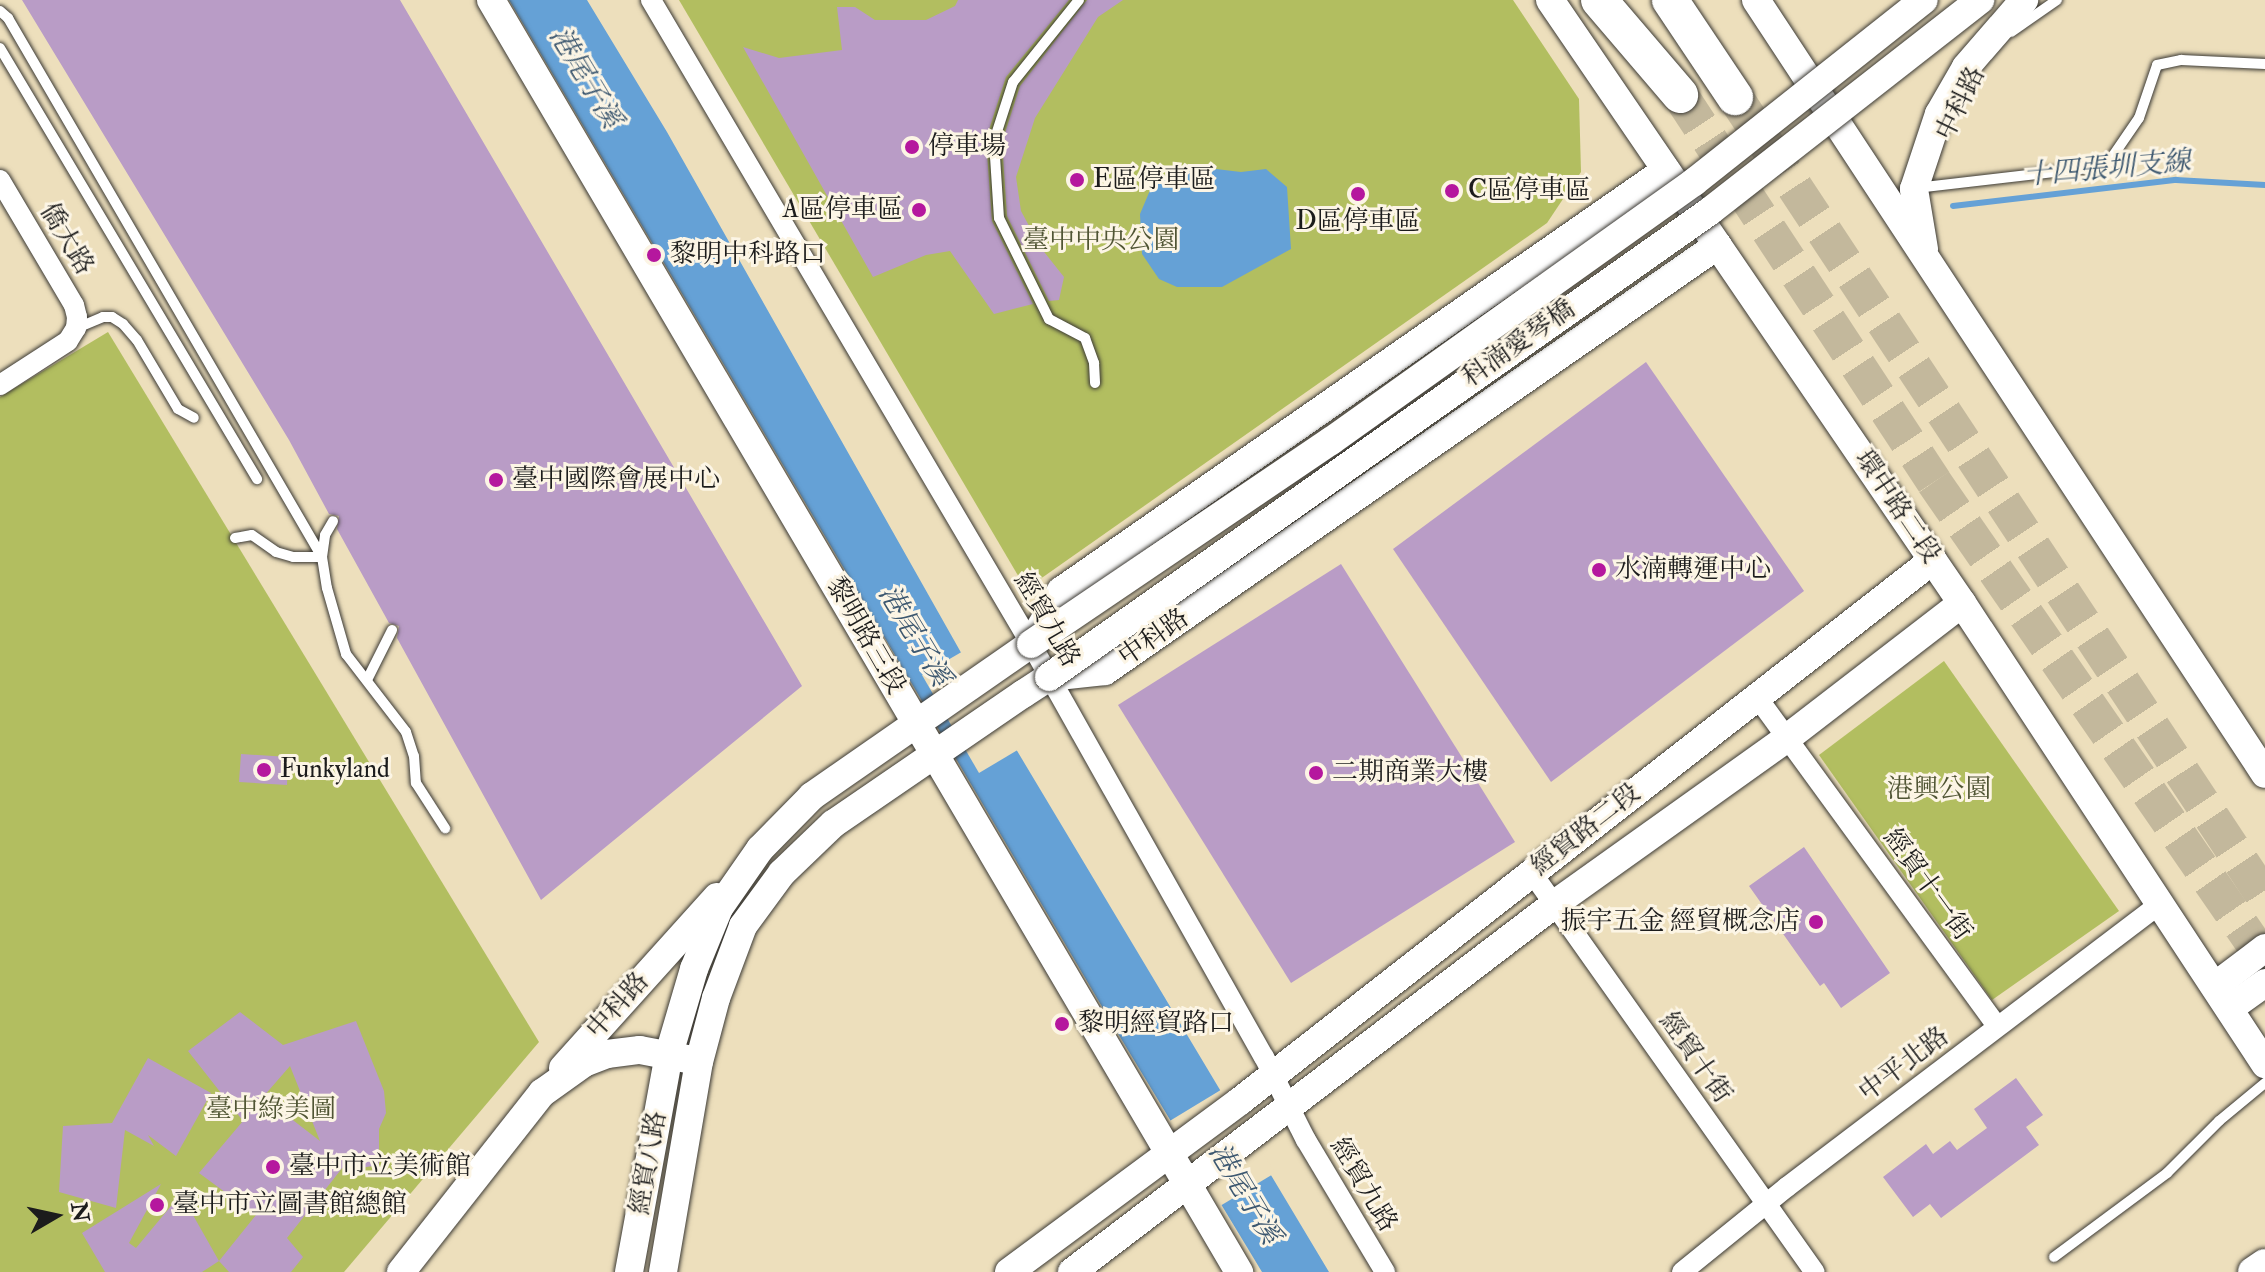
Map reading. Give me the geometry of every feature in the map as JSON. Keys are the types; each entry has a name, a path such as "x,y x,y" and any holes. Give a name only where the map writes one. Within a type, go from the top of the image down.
{"highway":[{"path":"1599,0 1680,95 1616,0"},
{"path":"1670,0 1735,97 1686,0"}],"main road":[{"path":"2253,1272 2265,1264"}],"street":[{"name":"黎明路三段","path":"491,0 934,754 1195,1180 1239,1272"},
{"name":"經貿九路","path":"651,0 1039,683 1274,1074 1385,1272"},
{"name":"環中路二段","path":"1550,0 1962,603 2265,1064"},
{"path":"1756,0 2265,774"},
{"name":"科湳愛琴橋","path":"1022,650 1318,450 1681,191 1924,0"},
{"name":"科湳愛琴橋","path":"1039,683 1710,211 1980,0"},
{"name":"中科路","path":"1928,265 1914,189 1939,114 1952,88 1987,39 2024,0"},
{"name":"中科路","path":"401,1272 542,1093 760,849 812,796 1022,650 1061,591 1666,170"},
{"name":"僑大路","path":"0,180 74,305 76,328"},
{"name":"中科路","path":"542,1093 584,1063 607,1054 640,1050 699,1062 716,998 743,926 782,873 833,824 1039,683 1105,671 1718,245"},
{"path":"0,385 64,344 76,328"},
{"name":"經貿路二段","path":"1174,1150 1933,560"},
{"name":"經貿路二段","path":"1195,1180 1556,903 1787,738 1962,603"},
{"name":"經貿十一街","path":"1757,697 1997,1026"},
{"name":"中科路","path":"669,1054 694,969 719,908 760,849"},
{"name":"經貿十街","path":"1532,873 1814,1272"},
{"name":"中平北路","path":"1682,1272 1765,1204 2161,903"},
{"path":"2228,1004 2265,948"},
{"path":"2228,1004 2265,983"},
{"name":"環中路二段","path":"2228,1004 2265,1043"},
{"name":"經貿八路","path":"629,1272 669,1054"},
{"name":"經貿八路","path":"663,1272 699,1062"},
{"path":"1009,1272 1174,1150"},
{"path":"1072,1272 1195,1180"}],"lane":[{"path":"1079,0 1013,82 994,141 999,218 1049,319 1085,338 1094,363 1095,383"},
{"name":"中科路","path":"1914,189 1937,154 1959,98 1981,62 2010,33 2057,0"},
{"path":"0,11 8,18 322,557"},
{"path":"0,48 257,479"},
{"path":"1914,189 2106,166 2139,118 2152,70 2157,65 2181,60 2265,64"},
{"path":"76,328 103,317 112,317 123,324 137,340 178,409 194,418"},
{"path":"333,521 325,535 322,557 329,598 346,654 406,732 414,756 416,783 445,828"},
{"path":"235,538 252,535 276,552 293,557 322,557"},
{"path":"367,680 392,630"},
{"path":"2054,1257 2167,1173 2219,1121 2265,1083"}],"green space":[{"name":"臺中中央公園","path":"679,0 1513,0 1579,99 1581,172 1547,223 1026,589"},
{"name":"臺中綠美圖","path":"108,332 539,1042 344,1272 0,1272 0,397"},
{"name":"港興公園","path":"1944,661 2119,911 1992,1000 1819,755"}],"water":[{"name":"港尾子溪","path":"509,0 587,0 667,132 1007,734 1329,1272 1262,1272 1114,1027"},
{"path":"1199,167 1241,172 1266,169 1287,187 1291,249 1222,287 1177,287 1159,279 1142,254 1140,214 1151,188 1169,175"}],"pier":[{"path":"965,650 1021,748 979,773 922,675"},
{"path":"1224,1088 1275,1173 1220,1206 1168,1122"}],"building":[{"name":"臺中國際會展中心","path":"22,0 400,0 802,686 541,900 397,638 399,626 389,623 337,529 339,516 329,514 289,440"},
{"name":"停車場","path":"958,0 1069,0 1006,77 986,139 992,221 1033,304 994,314 950,251 926,255 873,277 743,47 779,58 842,50 837,7 855,7 875,20 926,20 955,6"},
{"path":"1087,0 1123,0 1098,17 1035,118 1016,177 1021,211 1041,248 1064,277 1059,300 1049,301 1007,216 1002,142 1020,86"},
{"name":"水湳轉運中心","path":"1646,362 1804,591 1551,782 1393,549"},
{"name":"二期商業大樓","path":"1341,564 1515,842 1291,983 1118,705"},
{"name":"Funkyland","path":"241,754 288,757 287,785 239,782"},
{"name":"振宇五金 經貿概念店","path":"1804,847 1890,973 1841,1008 1824,983 1820,986 1749,886"},
{"path":"240,1012 283,1045 356,1021 384,1091 386,1113 379,1129 379,1165 354,1169 347,1162 287,1238 303,1257 291,1272 229,1272 219,1261 256,1215 199,1173 243,1121 188,1051","holes":["290,1066 320,1141 263,1097"]},
{"path":"148,1058 211,1093 176,1156 148,1135 154,1146 125,1130 116,1208 59,1192 63,1126 112,1123"},
{"path":"2016,1078 2043,1115 2026,1127 2039,1145 1941,1218 1930,1204 1913,1217 1883,1177 1926,1144 1933,1154 1950,1141 1957,1150 1987,1128 1974,1109"},
{"name":"臺中市立圖書館總館","path":"161,1184 129,1243 136,1248 181,1194 219,1261 202,1272 105,1272 82,1233"}],"waterway":[{"name":"十四張圳支線","path":"1953,206 2176,180 2265,185"}],"tunnel":[{"path":"1680,95 1934,482 2265,960"},
{"path":"1735,97 2265,898"}],"place":[{"name":"停車場","path":"912,147"},
{"name":"E區停車區","path":"1077,180"},
{"name":"C區停車區","path":"1452,191"},
{"name":"D區停車區","path":"1358,194"},
{"name":"A區停車區","path":"919,210"},
{"name":"黎明中科路口","path":"654,255"},
{"name":"臺中國際會展中心","path":"496,480"},
{"name":"水湳轉運中心","path":"1599,570"},
{"name":"Funkyland","path":"264,770"},
{"name":"二期商業大樓","path":"1316,773"},
{"name":"振宇五金 經貿概念店","path":"1816,922"},
{"name":"黎明經貿路口","path":"1062,1024"},
{"name":"臺中市立美術館","path":"273,1167"},
{"name":"臺中市立圖書館總館","path":"157,1205"}]}
